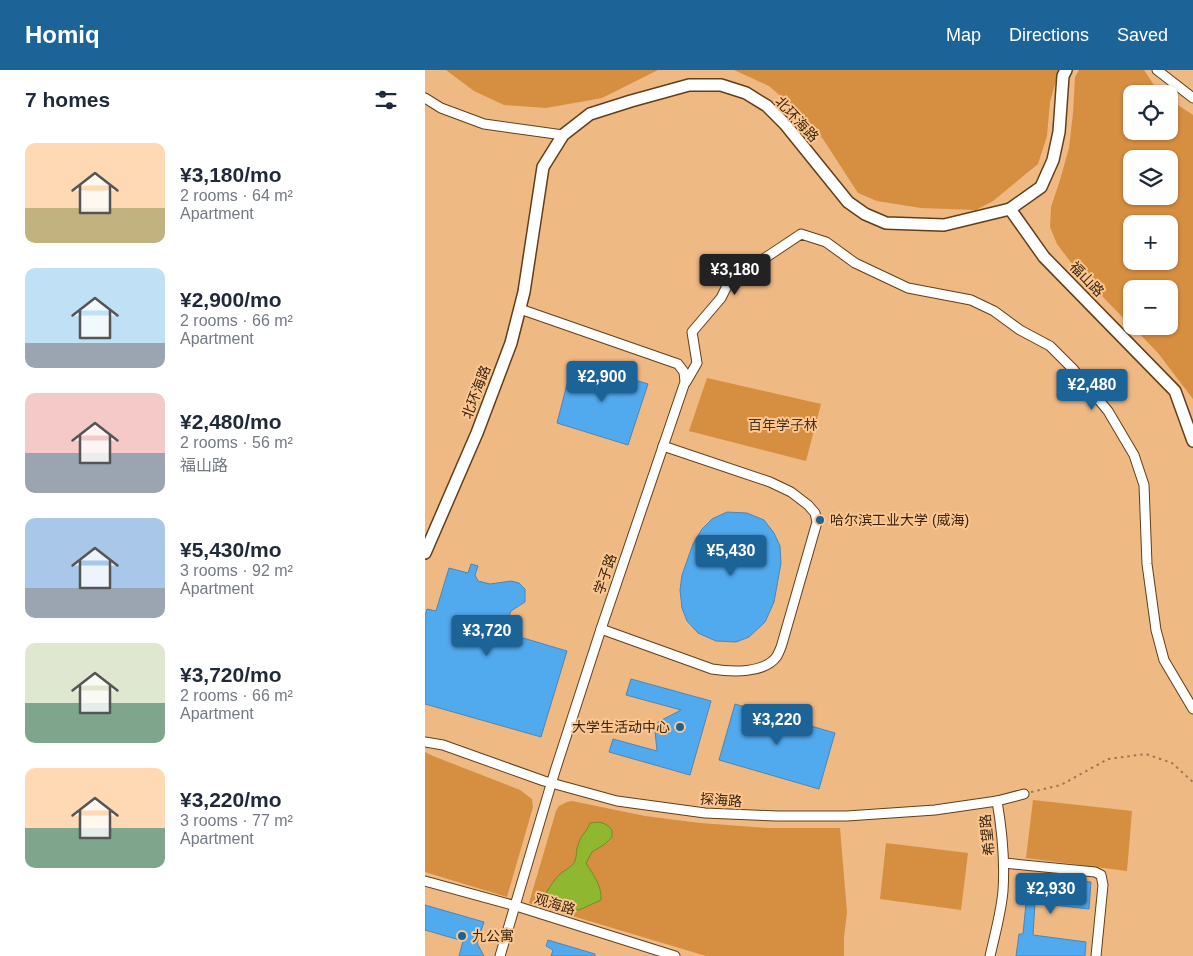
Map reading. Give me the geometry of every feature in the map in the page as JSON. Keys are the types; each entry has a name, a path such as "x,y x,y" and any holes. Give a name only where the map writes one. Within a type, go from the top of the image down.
{"main road":[{"name":"北环海路","path":"425,553 480,424 511,343 524,292 543,167 563,135 590,114 689,85 721,85 747,93 767,106 785,124 848,202 865,214 886,223 944,225 1010,209 1041,187 1053,160 1059,132 1063,76 1066,70"},
{"name":"福山路","path":"1010,209 1044,257 1175,391 1193,441"}],"street":[{"path":"1157,70 1193,98"},
{"path":"425,98 441,108 484,124 563,135"},
{"path":"686,382 697,363 692,332 721,298 729,282 801,234 826,242 855,263 908,288 971,300 994,311 1020,330 1050,346 1074,370 1108,411 1134,455 1144,485 1147,564 1156,630 1164,660 1193,709"},
{"name":"学子路","path":"501,956 555,771 685,382 684,372 678,364 519,309"},
{"path":"601,629 712,669 727,672 744,671 769,663 777,656 782,644 817,522 815,513 808,504 791,492 770,482 663,446"},
{"name":"探海路","path":"425,742 443,745 552,784 617,801 705,813 777,816 856,815 935,810 997,801 1024,794"},
{"name":"希望路","path":"990,956 999,921 1003,891 1001,824 997,801"},
{"path":"1003,863 1095,872 1101,875 1103,885 1096,956"},
{"name":"观海路","path":"425,881 516,906 675,956"}],"path":[{"path":"1024,794 1061,785 1108,760 1146,754 1172,763 1193,782"}],"green space":[{"path":"446,70 658,70 602,98 546,108 504,105 474,91"},
{"path":"734,70 1059,70 1050,102 1047,136 1038,164 993,201 976,210 921,208 877,201 858,193 823,139 802,115 769,86"},
{"path":"1079,70 1144,70 1154,85 1123,85 1123,140 1178,140 1178,105 1193,115 1193,399 1158,353 1141,335 1178,335 1178,280 1123,280 1123,318 1076,269 1057,244 1050,227 1051,207 1069,148 1075,77"},
{"name":"百年学子林","path":"707,378 821,404 806,461 689,431"},
{"path":"425,752 520,790 532,799 533,807 507,897 425,872"},
{"path":"1033,800 1132,811 1127,871 1026,858"},
{"path":"572,801 645,816 700,823 768,828 840,828 847,912 844,956 706,956 529,903 556,811 559,806"},
{"path":"886,843 968,853 961,910 880,899"}],"shaded area":[{"path":"600,822 612,830 612,837 592,852 586,863 599,886 601,900 579,910 550,902 546,894 550,886 560,874 574,863 579,842 590,823"}],"building":[{"path":"573,361 648,384 628,445 557,423"},
{"path":"727,512 747,513 764,520 774,533 780,546 781,563 774,602 765,622 749,637 736,642 716,641 698,633 687,621 682,608 680,590 682,575 693,544 702,529 712,519"},
{"path":"471,564 478,566 475,575 478,581 490,584 511,581 519,583 525,589 525,602 511,611 503,632 567,651 541,737 425,704 425,616 427,609 436,611 449,568 468,573"},
{"name":"大学生活动中心","path":"631,679 711,701 690,775 609,752 613,739 657,751 655,731 658,722 681,710 626,695"},
{"path":"735,704 835,733 819,789 719,760"},
{"path":"1024,876 1091,882 1089,909 1035,903 1033,935 1086,942 1085,956 1016,956 1019,934 1023,934 1026,903 1022,902"},
{"name":"九公寓","path":"425,905 484,922 477,943 484,956 459,956 463,941 425,930"},
{"path":"548,940 595,954 595,956 551,956 553,950 546,946"}],"place":[{"name":"哈尔滨工业大学 (威海)","path":"820,520"},
{"name":"大学生活动中心","path":"680,727"},
{"name":"九公寓","path":"462,936"}]}
